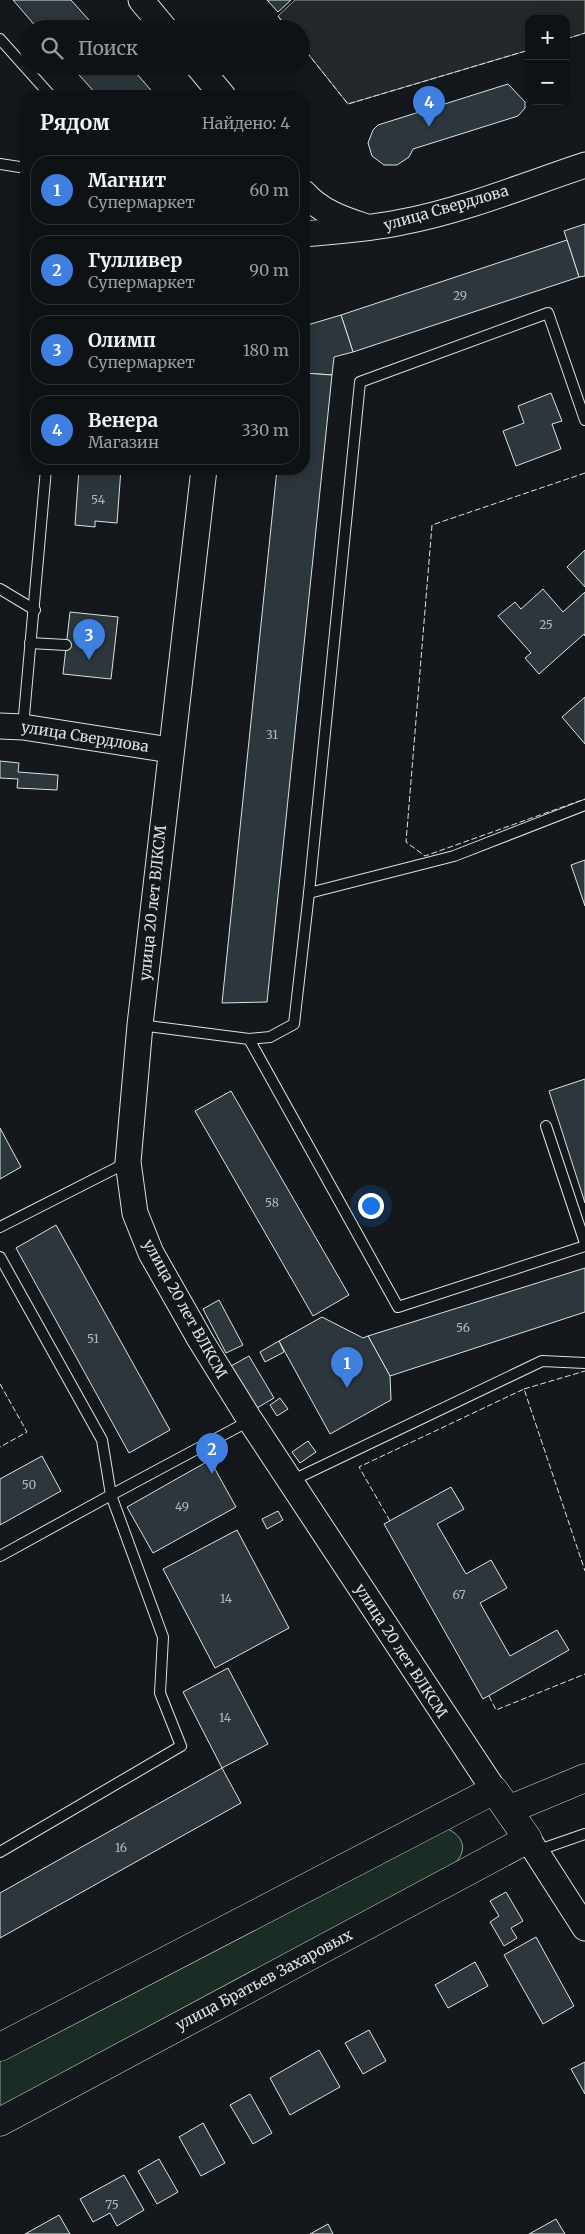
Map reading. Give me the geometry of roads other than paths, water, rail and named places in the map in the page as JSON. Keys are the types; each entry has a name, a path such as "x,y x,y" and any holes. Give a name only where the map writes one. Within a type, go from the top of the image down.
{"main road":[{"path":"0,2047 501,1800 585,1778"},
{"name":"улица 20 лет ВЛКСМ","path":"501,1800 532,1845"},
{"name":"улица Братьев Захаровых","path":"0,2122 532,1845"}],"street":[{"path":"141,0 158,20"},
{"path":"206,75 218,90"},
{"name":"улица Свердлова","path":"310,233 372,228 450,210 585,165"},
{"path":"310,197 324,210 343,220 372,228"},
{"name":"улица 20 лет ВЛКСМ","path":"203,475 170,750 140,1025 128,1162 135,1213 151,1253 201,1341 250,1420 501,1800"},
{"name":"улица Свердлова","path":"12,726 170,750"},
{"name":"улица 20 лет ВЛКСМ","path":"532,1845 585,1928"}],"lane":[{"path":"0,39 20,61"},
{"path":"32,75 46,90"},
{"path":"0,164 20,167"},
{"path":"140,1025 249,1039 270,1037 294,1024 310,893 360,382 548,313 585,420"},
{"path":"12,726 30,643 35,610 46,475"},
{"path":"0,589 35,610"},
{"path":"30,643 66,645"},
{"path":"310,893 454,856 585,805"},
{"path":"249,1039 398,1307 585,1245 546,1126"},
{"path":"0,1227 128,1162"},
{"path":"0,1258 102,1440 111,1495 162,1637 160,1693 181,1746 0,1852"},
{"path":"291,1481 542,1361 585,1363"},
{"path":"0,1556 250,1420"},
{"path":"532,1845 585,1834"}],"place":[{"name":"Венера","path":"429,127"},
{"name":"Олимп","path":"89,660"},
{"name":"Магнит","path":"347,1388"},
{"name":"Гулливер","path":"212,1474"}]}
